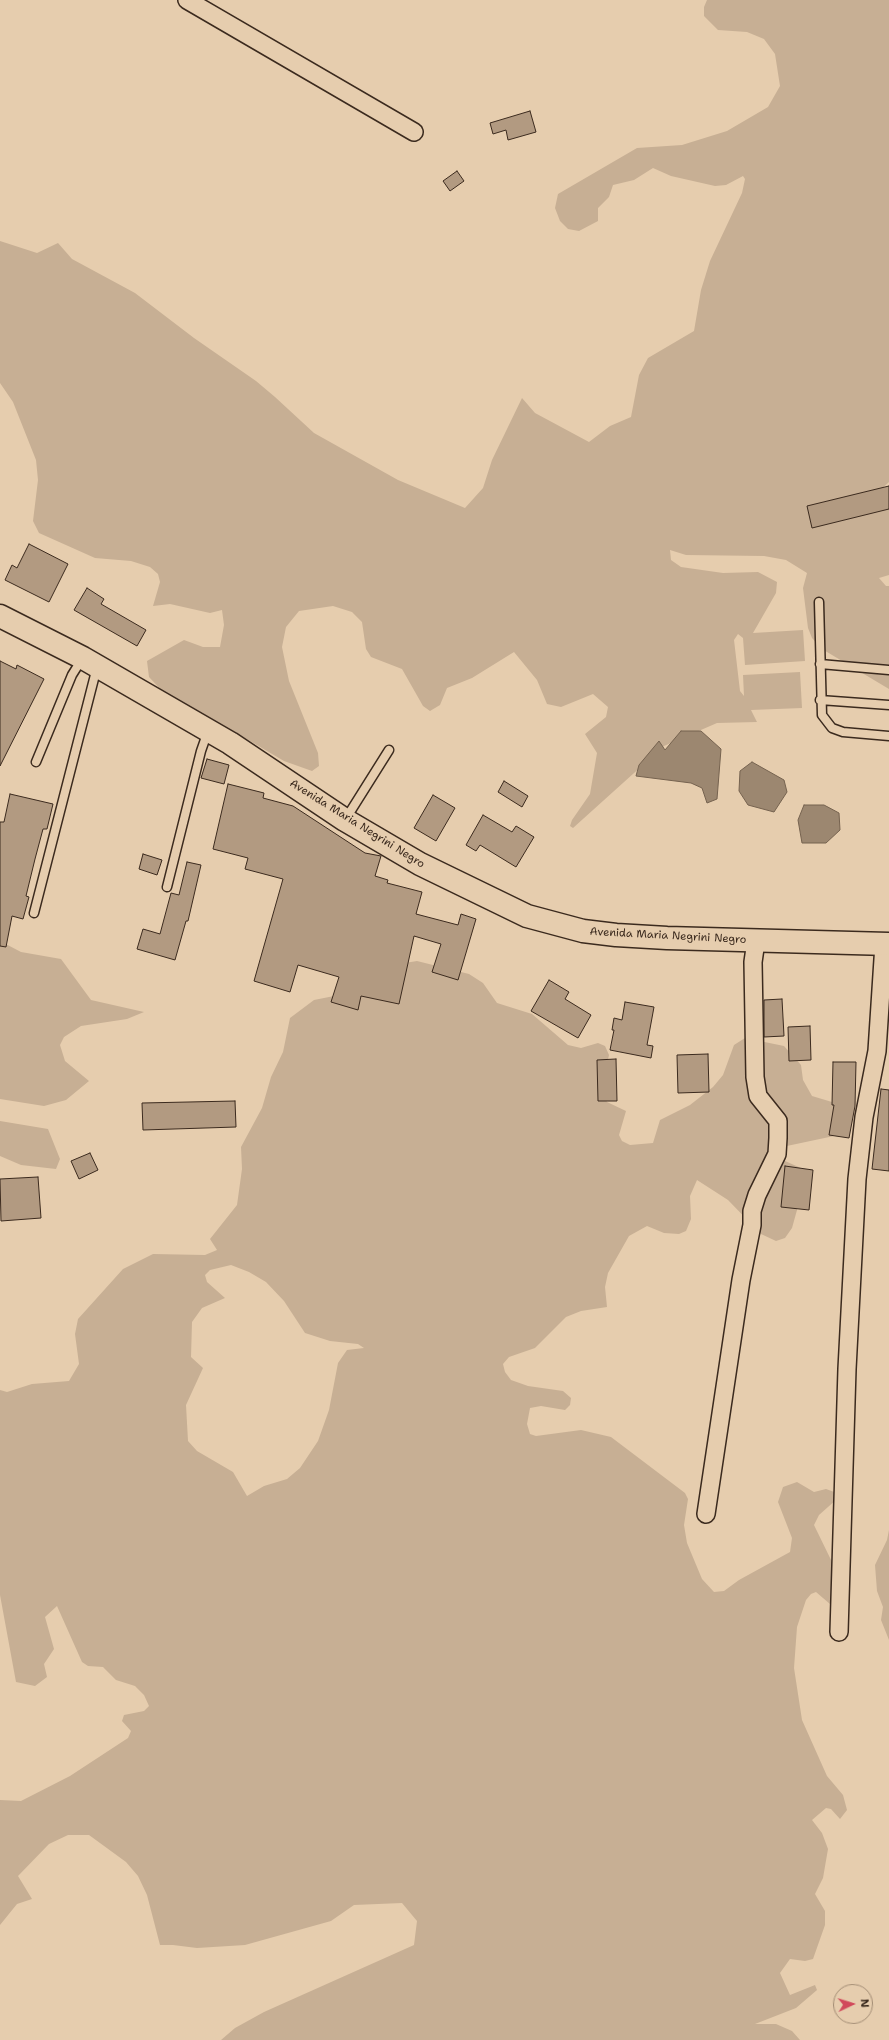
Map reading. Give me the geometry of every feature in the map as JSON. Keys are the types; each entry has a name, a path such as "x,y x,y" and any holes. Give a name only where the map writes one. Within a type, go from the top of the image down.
{"street":[{"path":"187,0 414,132"},
{"name":"Avenida Maria Negrini Negro","path":"0,616 90,662 208,730 345,820 420,864 527,916 583,931 616,935 886,944"},
{"path":"706,1514 741,1280 752,1225 752,1211 757,1196 777,1154 778,1121 758,1096 755,1077 753,962 756,940"},
{"path":"839,1632 847,1369 857,1179 864,1117 877,1051 886,944"}],"lane":[{"path":"820,602 820,700 822,715 832,728 843,732 889,736"},
{"path":"36,762 72,676 90,662"},
{"path":"34,913 90,662"},
{"path":"820,664 889,670"},
{"path":"820,700 889,705"},
{"path":"167,887 201,751 208,730"},
{"path":"345,820 389,750"}],"shaded area":[{"path":"707,0 889,0 889,482 876,494 889,508 889,575 879,578 886,586 889,586 889,689 822,649 812,638 808,628 803,588 807,573 786,560 764,556 686,555 670,550 671,560 681,567 723,573 758,572 777,582 776,593 753,633 803,630 805,661 745,665 743,638 738,634 734,640 740,691 744,696 743,675 800,672 802,708 751,710 757,722 717,723 664,746 573,828 570,826 572,820 590,794 597,753 585,734 606,717 608,707 593,694 561,707 547,704 537,680 514,652 472,678 447,688 440,705 430,711 423,706 402,669 371,657 366,649 362,622 352,612 333,606 299,611 286,627 282,647 289,681 318,753 319,766 312,771 284,761 216,721 179,709 149,677 147,661 184,640 203,647 220,647 224,625 222,610 210,613 170,604 153,606 160,582 158,574 150,567 131,561 95,558 39,533 33,521 38,480 36,460 13,402 0,383 0,241 37,253 58,243 72,259 135,293 194,338 256,381 314,433 398,480 465,508 483,488 492,460 522,398 535,413 589,442 610,426 631,417 639,375 648,358 694,331 701,290 710,261 742,193 745,179 743,176 726,185 715,186 671,176 653,168 634,180 613,185 609,197 598,208 598,221 579,231 568,229 560,221 555,208 558,194 637,148 682,145 727,131 768,107 780,86 775,54 764,39 747,32 718,30 704,16 704,7"},
{"path":"681,731 701,731 721,749 717,799 707,803 702,788 691,783 636,776 639,765 659,741 665,750"},
{"path":"752,762 784,780 787,792 774,812 748,805 739,791 740,771"},
{"path":"804,805 824,805 839,813 840,830 826,843 802,843 798,820"},
{"path":"0,941 21,952 61,959 91,1000 144,1012 127,1019 81,1026 64,1037 60,1045 65,1061 89,1081 66,1100 44,1106 0,1099"},
{"path":"417,961 469,974 483,983 497,1003 532,1014 568,1045 581,1048 598,1043 605,1046 609,1055 603,1082 603,1095 607,1102 626,1111 619,1135 622,1141 630,1145 653,1143 660,1120 690,1105 713,1087 723,1075 734,1045 745,1038 784,1046 801,1065 803,1080 812,1096 832,1102 843,1111 834,1136 782,1147 785,1161 803,1169 807,1174 792,1228 785,1238 776,1241 761,1234 728,1200 697,1180 690,1196 691,1219 686,1231 679,1234 664,1233 647,1226 629,1236 608,1273 605,1287 607,1307 581,1311 566,1317 535,1348 509,1357 503,1364 505,1372 511,1380 528,1386 563,1391 571,1398 570,1405 565,1410 541,1406 530,1408 527,1424 530,1434 536,1436 581,1430 611,1437 685,1493 688,1499 684,1525 687,1543 702,1579 714,1592 724,1591 739,1580 790,1552 792,1538 778,1502 783,1487 797,1482 814,1492 826,1489 837,1493 837,1499 819,1515 814,1525 832,1562 836,1596 830,1604 816,1592 811,1594 806,1600 797,1627 794,1668 802,1720 827,1776 843,1795 847,1810 840,1819 831,1809 826,1808 812,1820 822,1833 828,1849 823,1878 815,1894 825,1911 825,1925 813,1959 805,1961 790,1959 780,1973 790,1995 815,1985 817,1990 796,2008 755,2024 776,2024 792,2031 800,2040 221,2040 235,2028 264,2012 414,1945 417,1921 402,1903 354,1905 331,1921 245,1945 197,1948 160,1945 147,1895 138,1876 126,1862 89,1835 68,1835 49,1844 18,1876 32,1899 17,1904 0,1925 0,1800 21,1801 70,1776 128,1738 131,1731 122,1721 124,1715 144,1711 149,1706 144,1695 135,1686 116,1680 103,1667 88,1666 82,1662 57,1606 45,1617 54,1649 44,1664 47,1677 35,1686 16,1682 0,1595 0,1390 7,1392 32,1384 69,1381 79,1364 75,1334 78,1319 123,1269 153,1254 205,1255 217,1250 210,1239 237,1205 242,1169 241,1147 262,1108 271,1077 283,1052 290,1018 314,1000 349,993 387,966","holes":["231,1265 249,1272 266,1282 284,1301 305,1333 330,1341 358,1344 364,1348 347,1350 338,1363 329,1410 318,1441 300,1468 287,1479 264,1486 247,1496 233,1472 197,1451 188,1441 186,1405 203,1368 191,1357 192,1322 202,1308 225,1298 207,1282 205,1275 210,1270"]},
{"path":"0,1121 48,1129 60,1159 56,1169 21,1165 0,1156"},
{"path":"889,1530 889,1640 881,1620 883,1607 877,1591 875,1565 887,1540"}],"building":[{"path":"530,111 536,132 508,140 506,130 493,134 490,123"},
{"path":"457,171 464,181 450,191 443,181"},
{"path":"889,486 889,509 812,528 807,506"},
{"path":"29,544 68,564 49,602 5,580 12,565 17,568"},
{"path":"87,588 104,599 101,604 146,630 137,646 74,610"},
{"path":"0,661 16,669 17,665 44,679 0,766"},
{"path":"207,759 229,765 224,784 201,778"},
{"path":"504,781 528,796 522,807 498,792"},
{"path":"228,784 264,793 263,798 293,806 365,853 381,856 375,876 388,880 387,883 422,892 416,914 458,925 461,914 476,919 458,980 432,972 441,944 414,936 399,1004 361,996 358,1010 331,1002 339,977 298,965 290,992 254,981 283,879 245,869 248,858 213,849"},
{"path":"10,794 53,804 47,829 43,829 35,859 26,896 29,897 23,919 12,916 6,947 0,946 0,822 4,822"},
{"path":"433,795 455,808 436,841 414,828"},
{"path":"483,815 512,832 516,826 534,837 516,867 480,845 476,851 466,845"},
{"path":"143,854 162,860 157,875 139,869"},
{"path":"187,862 201,865 188,921 186,921 175,960 137,949 143,929 160,934 171,893 179,895"},
{"path":"549,980 569,992 565,999 591,1015 578,1038 531,1011"},
{"path":"782,999 784,1036 764,1037 764,1000"},
{"path":"625,1002 654,1007 647,1045 653,1046 651,1058 610,1050 614,1030 612,1030 614,1018 622,1020"},
{"path":"810,1026 811,1060 789,1061 788,1027"},
{"path":"708,1054 709,1092 678,1093 677,1055"},
{"path":"616,1059 617,1101 598,1101 597,1060"},
{"path":"833,1062 856,1062 855,1106 849,1138 829,1135 834,1105 832,1105"},
{"path":"881,1089 889,1090 889,1171 872,1169"},
{"path":"235,1101 236,1127 143,1130 142,1103"},
{"path":"90,1153 98,1170 79,1179 71,1161"},
{"path":"785,1166 813,1170 809,1210 781,1207"},
{"path":"38,1177 41,1218 1,1221 0,1179"}]}
